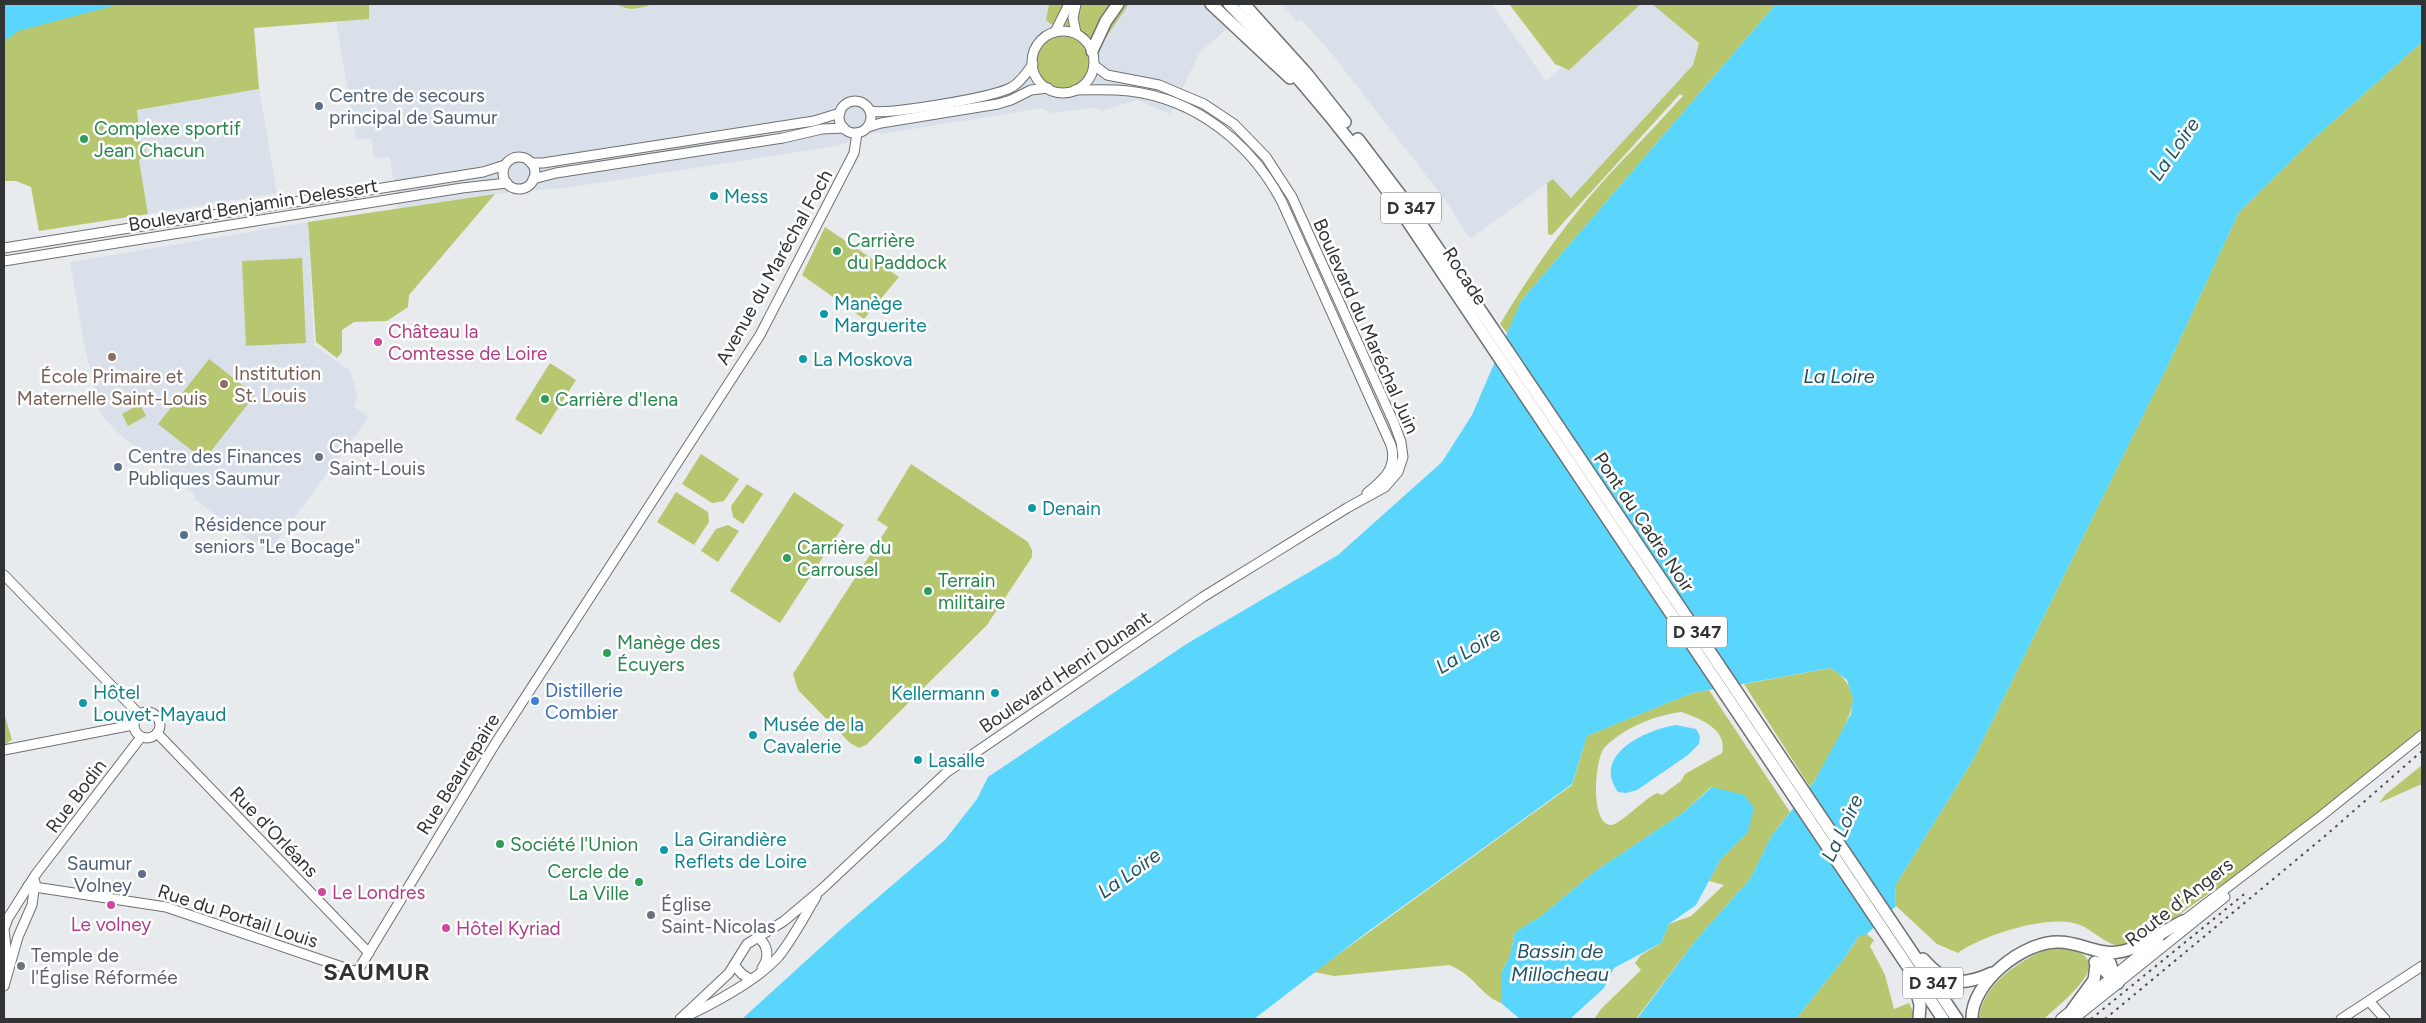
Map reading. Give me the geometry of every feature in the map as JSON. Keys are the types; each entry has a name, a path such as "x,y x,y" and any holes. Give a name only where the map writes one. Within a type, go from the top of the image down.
{"highway":[{"path":"1092,51 1106,21 1118,4"},
{"path":"1212,4 1273,60 1311,101 1455,294"},
{"name":"Rocade","path":"1229,4 1282,57 1357,149 1415,230 1455,294 1480,321"},
{"name":"D 347","path":"1247,6 1294,59 1393,184 1480,321"},
{"name":"Pont du Cadre Noir","path":"1480,321 1900,934 1906,947"},
{"name":"Pont du Cadre Noir","path":"1480,321 1906,947"},
{"path":"1972,1019 1975,999 1984,984 1998,970 2022,953 2040,944 2060,942 2101,952 2127,951 2183,921"},
{"path":"1906,947 1932,969 1951,981 1968,982 1998,970"},
{"name":"D 347","path":"1906,947 1912,973 1942,1019"},
{"name":"D 347","path":"1906,947 1957,1019"},
{"path":"2083,947 2096,965 2114,979"},
{"path":"2101,952 2110,963 2114,979"},
{"path":"2072,1014 2094,980 2096,965"},
{"path":"1912,973 1920,1005 1919,1019"}],"main road":[{"path":"1054,32 1069,4"},
{"path":"1076,4 1073,18 1076,33"},
{"path":"870,111 902,110 1004,90 1019,82 1033,64 1036,48 1040,41 1054,32 1076,33 1088,44 1092,51 1094,65 1086,82 1075,90 1061,92 1048,88 1040,82 1033,64"},
{"name":"Boulevard du Maréchal Juin","path":"1094,65 1108,75 1167,88 1214,110 1250,139 1285,183 1374,376 1403,449 1401,465 1394,479 1381,490 1347,508"},
{"path":"840,113 814,120 543,163 531,163 518,157 510,160 505,165 503,175 507,183 514,188 523,188 533,179 556,173 783,138 822,129 844,128 857,133 868,127 1004,103 1031,90 1048,88"},
{"name":"Boulevard du Maréchal Juin","path":"1075,90 1114,90 1144,93 1168,100 1196,112 1218,126 1239,143 1270,180 1339,327 1393,451 1393,462 1388,474 1347,508"},
{"path":"844,128 839,118 840,113 846,104 855,101 864,104 870,111 871,120 868,127"},
{"name":"Avenue du Maréchal Foch","path":"579,614 760,335 854,153 857,133"},
{"path":"531,163 534,171 533,179"},
{"name":"Boulevard Benjamin Delessert","path":"4,248 483,172 505,165"},
{"name":"Boulevard Benjamin Delessert","path":"4,261 462,188 507,183"},
{"name":"Boulevard Henri Dunant","path":"822,889 947,772 1182,611 1347,508"},
{"path":"4,575 139,714"},
{"name":"Rue Beaurepaire","path":"356,972 472,781 579,614"},
{"path":"148,712 156,716 159,723 157,733 150,738 141,737 135,732 134,725 139,714 148,712"},
{"path":"4,750 134,725"},
{"name":"Rue d'Orléans","path":"157,733 369,952"},
{"name":"Route d'Angers","path":"2114,979 2422,735"},
{"name":"Rue Bodin","path":"31,886 36,874 141,737"},
{"name":"Route d'Angers","path":"2061,1019 2072,1014 2183,921 2321,816"},
{"path":"4,986 18,936 32,905 31,886"},
{"path":"8,968 4,929 8,918 31,886"},
{"name":"Rue du Portail Louis","path":"31,886 166,907 356,972"},
{"path":"680,1019 729,974 741,952 757,936 784,921 822,889"},
{"path":"680,1019 760,973 782,951 822,889"},
{"path":"757,936 765,944 767,951 766,962 760,973"},
{"path":"741,952 753,946 767,951"},
{"path":"734,965 742,974 750,979"},
{"path":"2342,1019 2422,966"},
{"path":"2369,1001 2385,1019"}],"shaded area":[{"path":"369,4 616,4 627,10 636,10 653,4 1049,4 1046,20 1117,19 1129,4 1204,4 1228,28 1200,52 1170,114 1137,100 1102,111 1094,108 1051,113 1043,108 881,134 878,132 837,146 565,188 512,192 398,208 390,157 374,158 371,138 356,140 336,22 368,19"},
{"path":"1282,4 1492,4 1546,81 1562,67 1570,69 1641,4 1652,4 1699,43 1693,65 1571,198 1553,179 1470,239 1446,201 1332,54 1301,19 1297,22"},
{"path":"259,89 277,193 148,214 139,160 137,110"},
{"name":"Institution St. Louis","path":"308,222 314,345 350,371 358,398 353,406 369,417 268,553 194,499 195,495 117,432 102,416 98,406 83,338 70,262"}],"green space":[{"path":"4,4 369,4 369,19 254,28 259,89 137,110 140,142 144,142 146,154 139,160 148,214 39,231 31,187 16,181 4,181 6,177 4,177"},
{"path":"616,4 653,4 634,9"},
{"path":"1049,4 1129,4 1104,40 1092,39 1051,24 1046,20"},
{"path":"1509,4 1641,4 1569,70 1555,64"},
{"path":"1652,4 1776,4 1521,301 1508,334 1500,324 1556,240 1603,181 1683,96 1680,94 1552,235 1548,234 1547,183 1553,179 1571,198 1693,65 1699,43"},
{"path":"1063,36 1073,38 1081,44 1087,52 1089,62 1087,72 1081,80 1073,86 1063,88 1053,86 1045,80 1039,72 1037,62 1039,52 1045,44 1053,38"},
{"path":"2422,42 2422,728 2258,859 2140,940 2124,946 2117,945 2080,925 2067,922 2052,922 2035,924 2000,933 1969,946 1958,953 1937,944 1896,906 1895,886 1973,760 2169,363 2239,212 2308,144"},
{"path":"495,194 409,295 408,307 387,321 354,322 342,330 342,352 337,358 316,342 308,222"},
{"name":"Carrière du Paddock","path":"825,227 899,277 864,319 802,275"},
{"path":"302,258 306,343 246,346 242,261"},
{"path":"209,359 255,395 204,460 158,424"},
{"name":"Carrière d'Iena","path":"550,363 576,380 541,435 515,419"},
{"path":"140,404 146,416 128,426 122,414"},
{"path":"701,454 739,479 724,501 712,503 682,484"},
{"name":"Terrain militaire","path":"911,464 1028,542 1032,550 1032,557 987,625 866,745 859,748 850,743 798,690 793,674 888,527 877,520"},
{"path":"747,484 763,494 743,524 733,517 731,506"},
{"path":"676,492 708,512 709,522 694,545 657,522"},
{"name":"Carrière du Carrousel","path":"794,492 844,525 780,623 730,591"},
{"path":"728,525 739,531 718,562 701,551 716,529"},
{"path":"1831,668 1848,685 1853,699 1852,706 1849,717 1836,743 1810,787 1744,684"},
{"path":"1709,690 1790,812 1772,835 1750,879 1695,941 1636,1019 1594,1019 1601,1009 1641,970 1635,963 1641,955 1661,943 1669,924 1691,916 1724,885 1709,881 1721,859 1748,832 1711,787 1684,812 1594,872 1540,917 1515,932 1510,956 1501,974 1501,1003 1488,995 1465,974 1449,965 1334,976 1314,972 1572,785 1587,736 1692,693","holes":["1681,712 1703,721 1716,731 1721,737 1722,753 1685,774 1681,781 1662,795 1657,793 1652,796 1615,824 1611,825 1604,822 1597,803 1596,791 1598,764 1605,747 1631,728 1650,720"]},
{"path":"4,713 12,740 4,745"},
{"path":"2422,765 2422,784 2379,803 2385,795"},
{"path":"1867,934 1874,940 1870,946 1885,975 1894,1009 1909,1003 1915,1016 1913,1019 1796,1019 1843,960 1860,935"},
{"path":"2051,947 2074,951 2086,957 2089,966 2086,976 2067,998 2044,1019 1979,1019 1987,995 2004,975 2015,966"}],"water":[{"path":"4,4 120,4 18,31 4,42"},
{"name":"La Loire","path":"1776,4 2422,4 2422,42 2308,144 2239,212 2169,363 1973,760 1895,886 1896,906 1867,934 1859,936 1843,960 1796,1019 1637,1019 1695,941 1750,879 1772,835 1814,782 1851,714 1853,699 1847,680 1831,668 1692,693 1587,736 1572,784 1366,933 1254,1019 742,1019 841,929 945,840 977,799 988,777 1188,643 1338,555 1442,462 1472,415 1521,301"},
{"path":"1676,725 1696,729 1700,736 1699,744 1688,755 1637,790 1626,793 1618,792 1612,778 1611,766 1617,755 1637,738 1650,732"},
{"name":"Bassin de Millocheau","path":"1712,787 1744,795 1754,808 1748,832 1721,859 1696,905 1669,924 1661,943 1614,968 1604,988 1570,1019 1520,1019 1501,1003 1501,974 1510,956 1515,932 1540,917 1594,872 1684,812"}],"railway":[{"path":"2105,1019 2325,836 2422,751"},
{"path":"2091,1019 2248,891"}],"place":[{"name":"Centre de secours principal de Saumur","path":"319,106"},
{"name":"Complexe sportif Jean Chacun","path":"84,139"},
{"name":"Mess","path":"714,196"},
{"name":"Carrière du Paddock","path":"837,251"},
{"name":"Manège Marguerite","path":"824,314"},
{"name":"Château la Comtesse de Loire","path":"378,342"},
{"name":"École Primaire et Maternelle Saint-Louis","path":"112,357"},
{"name":"La Moskova","path":"803,359"},
{"name":"Institution St. Louis","path":"224,384"},
{"name":"Carrière d'Iena","path":"545,399"},
{"name":"Chapelle Saint-Louis","path":"319,457"},
{"name":"Centre des Finances Publiques Saumur","path":"118,467"},
{"name":"Denain","path":"1032,508"},
{"name":"Résidence pour seniors \"Le Bocage\"","path":"184,535"},
{"name":"Carrière du Carrousel","path":"787,558"},
{"name":"Terrain militaire","path":"928,591"},
{"name":"Manège des Écuyers","path":"607,653"},
{"name":"Kellermann","path":"995,693"},
{"name":"Distillerie Combier","path":"535,701"},
{"name":"Hôtel Louvet-Mayaud","path":"83,703"},
{"name":"Musée de la Cavalerie","path":"753,735"},
{"name":"Lasalle","path":"918,760"},
{"name":"Société l'Union","path":"500,844"},
{"name":"La Girandière Reflets de Loire","path":"664,850"},
{"name":"Saumur Volney","path":"142,874"},
{"name":"Cercle de La Ville","path":"639,882"},
{"name":"Le Londres","path":"322,892"},
{"name":"Le volney","path":"111,905"},
{"name":"Église Saint-Nicolas","path":"651,915"},
{"name":"Hôtel Kyriad","path":"446,928"},
{"name":"Temple de l'Église Réformée","path":"21,966"}],"district":[{"name":"SAUMUR","path":"377,971"}]}
